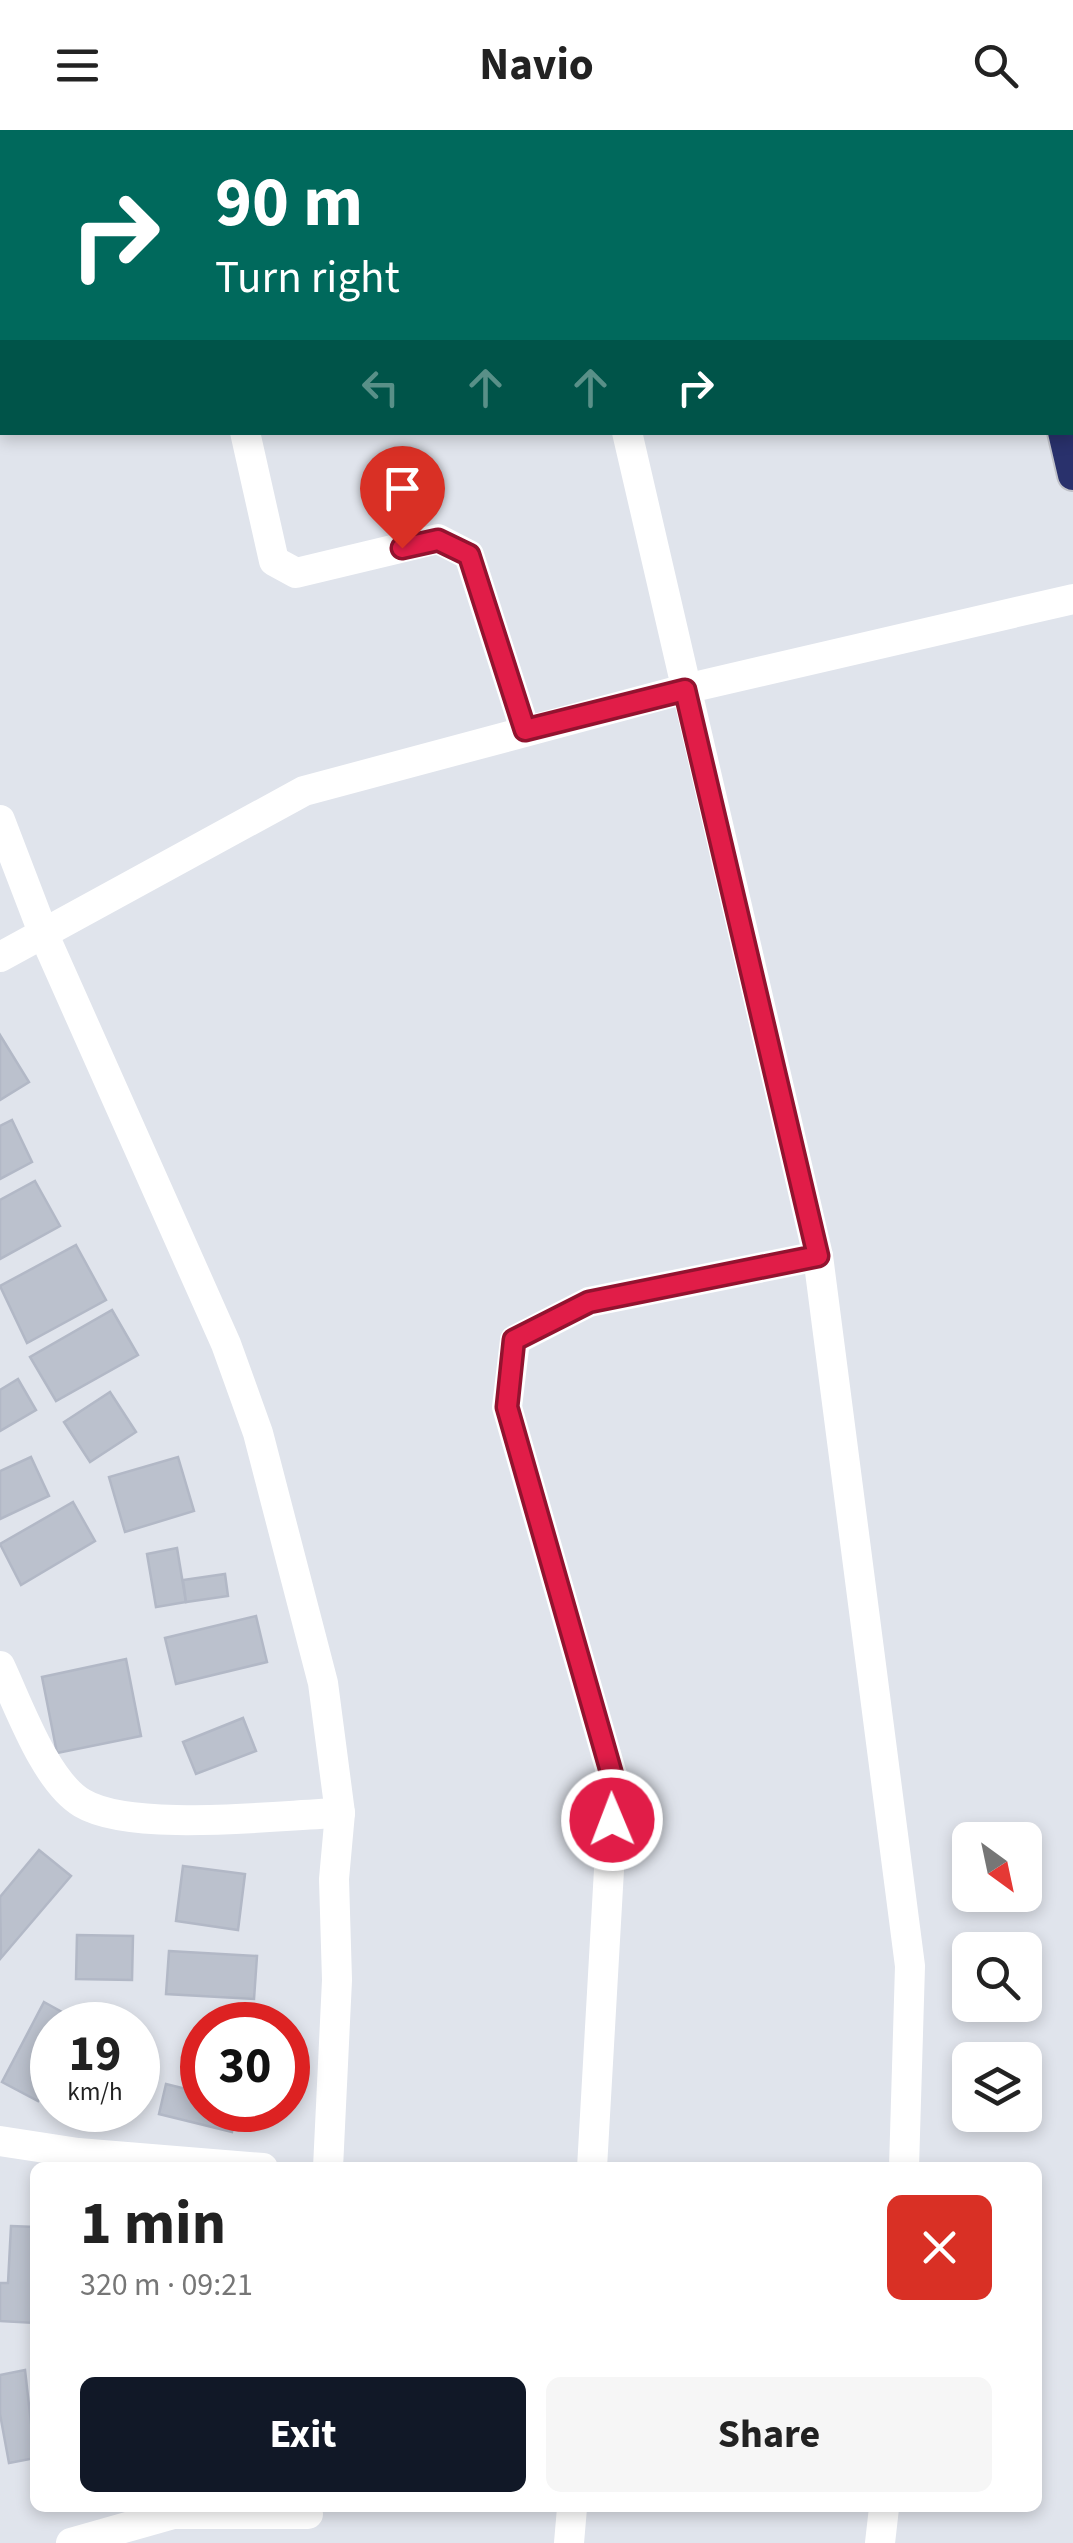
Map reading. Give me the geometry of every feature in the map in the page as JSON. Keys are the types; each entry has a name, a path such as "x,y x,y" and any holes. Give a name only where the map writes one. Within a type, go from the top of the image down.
{"highway":[{"path":"1064,435 1073,475"}],"street":[{"path":"246,435 274,562 296,573 438,540 469,555 525,730"},
{"path":"628,435 818,1256 910,1966 904,2162"},
{"path":"0,957 304,791 685,690 1073,599"},
{"path":"0,820 44,935 226,1344 258,1432 323,1684 340,1814 334,1879 337,1980 328,2162"},
{"path":"592,2162 614,1782 507,1407 514,1340 589,1302 818,1256"},
{"path":"0,1666 49,1767 81,1803 143,1819 340,1814"},
{"path":"0,2141 78,2154 184,2162"},
{"path":"570,2543 572,2512"},
{"path":"880,2543 884,2512"},
{"path":"71,2543 172,2514 307,2521"}],"building":[{"path":"0,1035 29,1082 0,1100"},
{"path":"12,1120 32,1162 0,1179 0,1126"},
{"path":"35,1181 60,1226 0,1259 0,1200"},
{"path":"76,1245 106,1300 27,1343 0,1286"},
{"path":"112,1310 138,1355 56,1401 30,1357"},
{"path":"18,1379 36,1410 0,1431 0,1390"},
{"path":"110,1392 136,1432 90,1462 64,1422"},
{"path":"31,1457 49,1496 0,1519 0,1471"},
{"path":"178,1457 194,1511 125,1532 109,1477"},
{"path":"73,1502 95,1541 21,1585 0,1544"},
{"path":"177,1548 186,1602 156,1607 147,1554"},
{"path":"225,1574 228,1596 186,1602 183,1580"},
{"path":"256,1616 267,1662 176,1684 165,1638"},
{"path":"126,1659 141,1736 57,1753 42,1677"},
{"path":"243,1718 256,1751 196,1774 183,1742"},
{"path":"39,1850 71,1876 1,1958 0,1897"},
{"path":"183,1866 245,1874 238,1930 176,1921"},
{"path":"77,1935 133,1936 132,1980 76,1979"},
{"path":"169,1951 257,1956 254,1999 166,1994"},
{"path":"30,2029 30,2097 2,2082"},
{"path":"166,2084 180,2088 180,2119 160,2114"},
{"path":"11,2226 30,2227 30,2323 0,2321 0,2283 8,2283"},
{"path":"25,2370 30,2459 9,2463 0,2414 0,2375"}],"route":[{"path":"402,548 438,540 469,555 525,730 685,690 818,1256 589,1302 514,1340 507,1407 614,1782 612,1820"}]}
